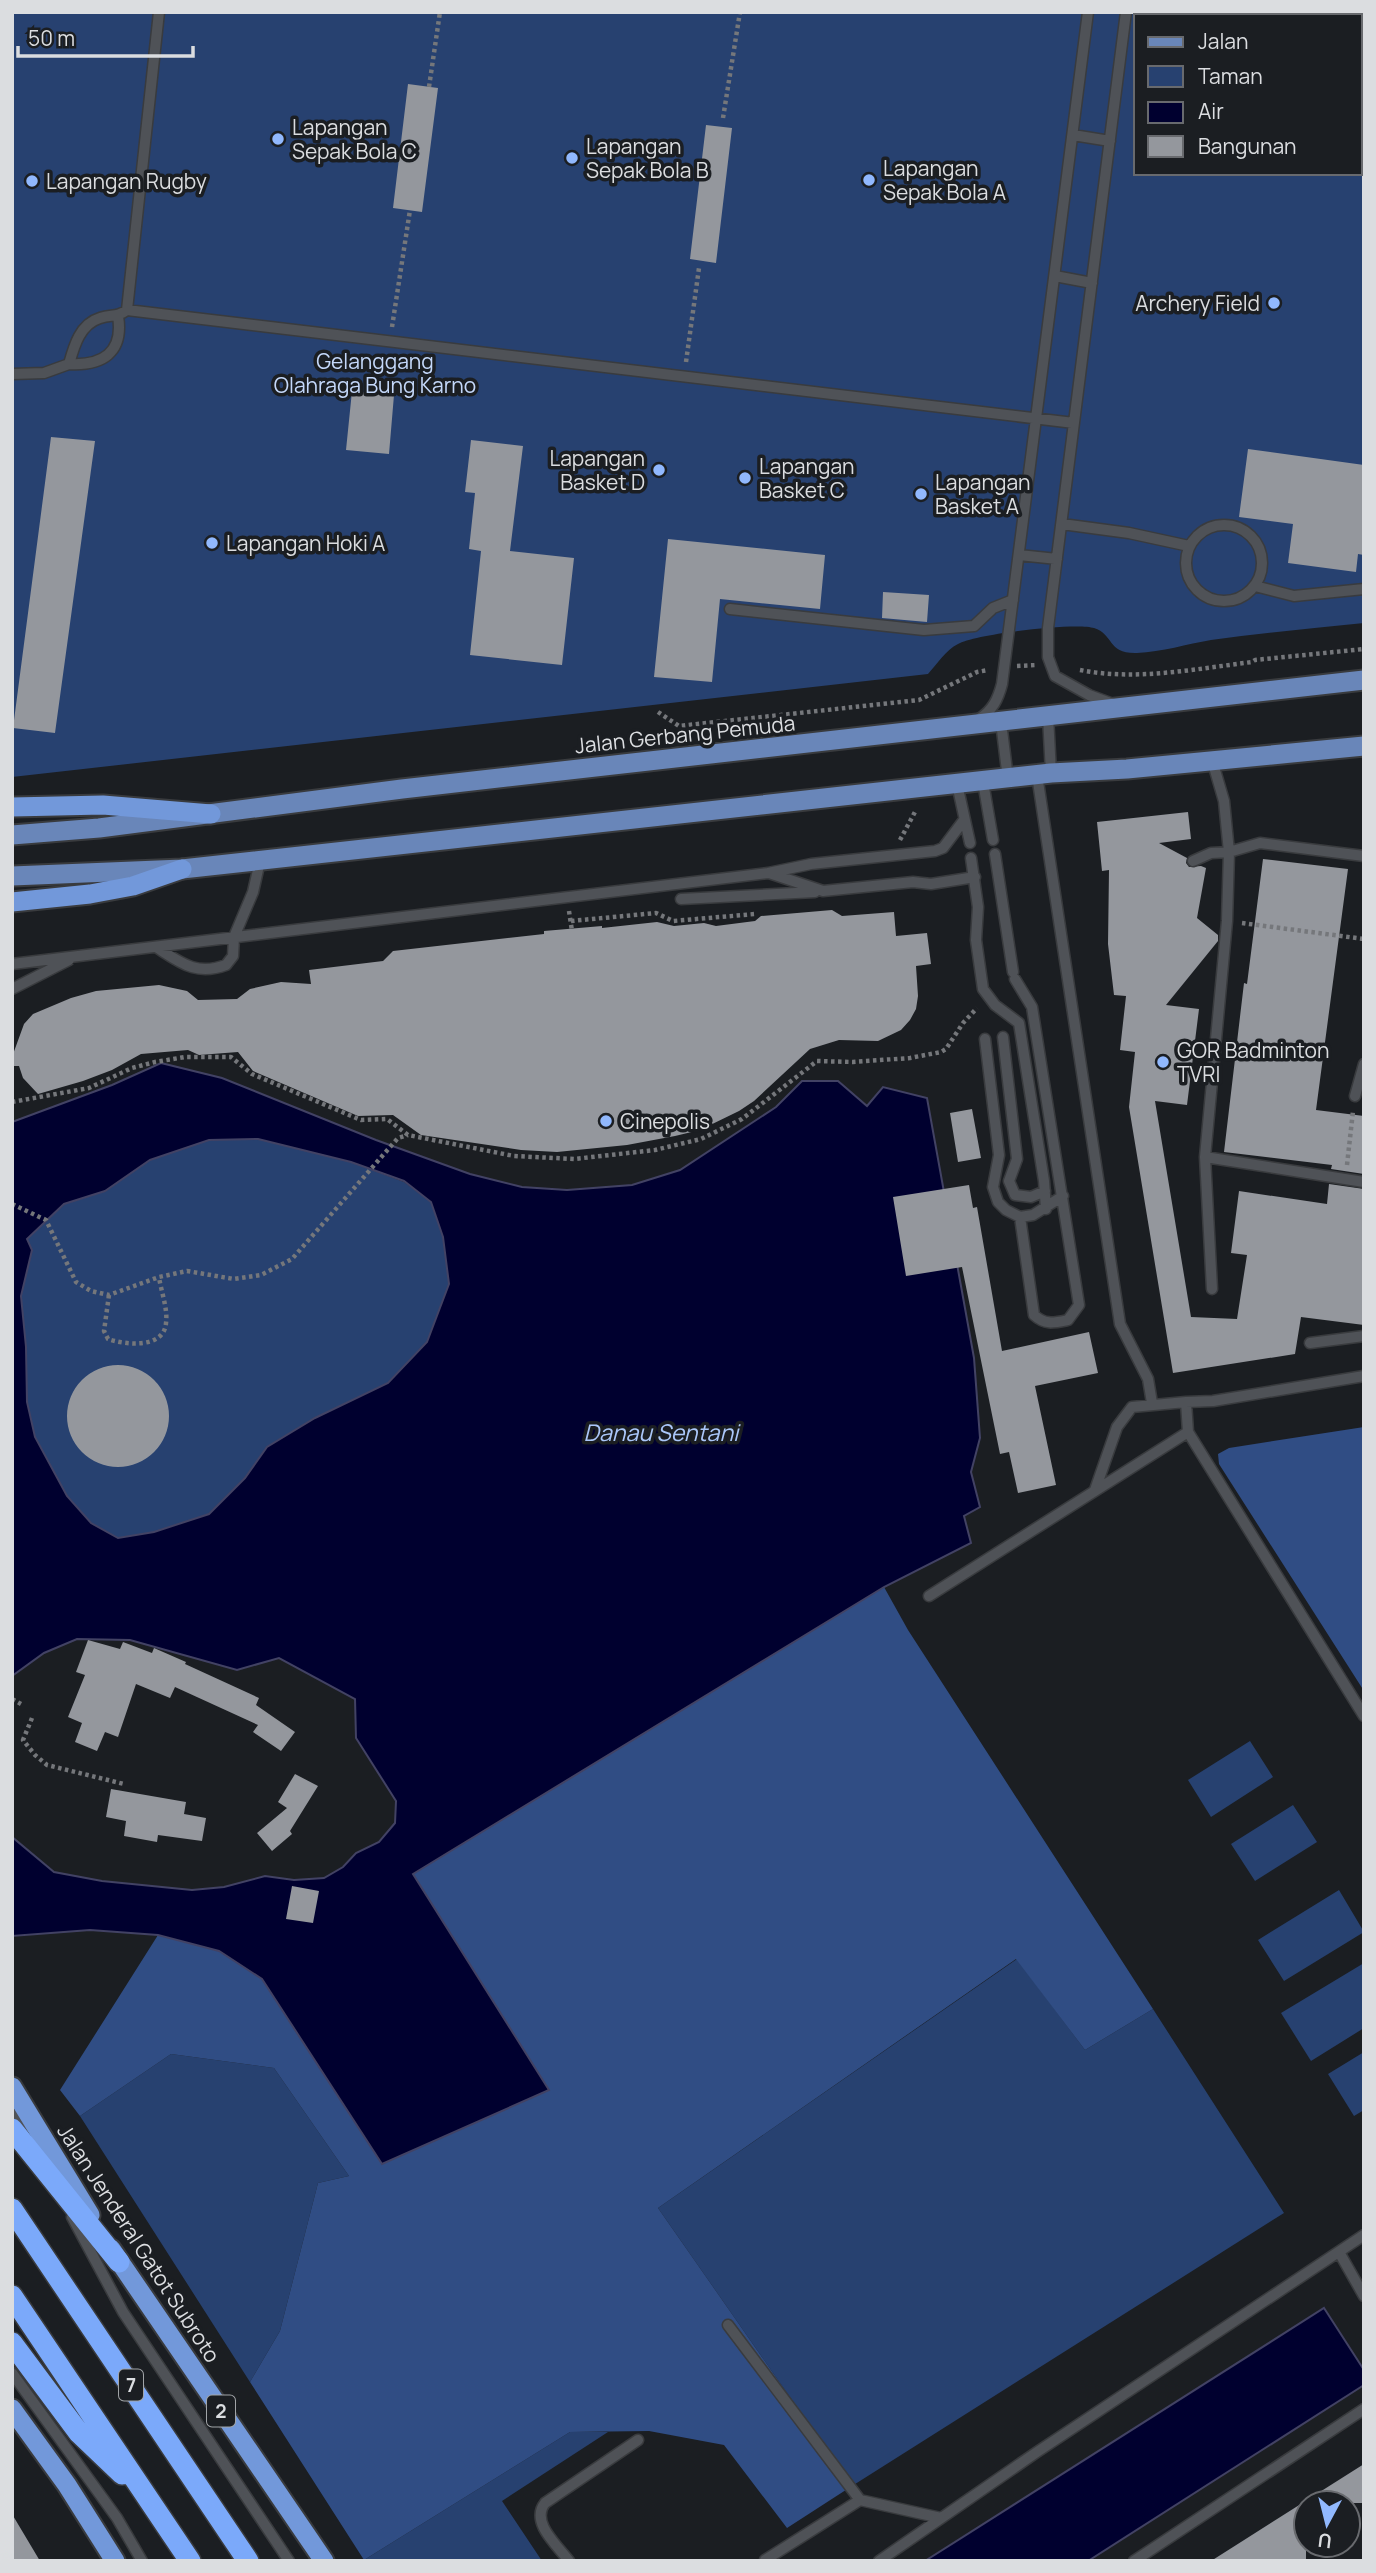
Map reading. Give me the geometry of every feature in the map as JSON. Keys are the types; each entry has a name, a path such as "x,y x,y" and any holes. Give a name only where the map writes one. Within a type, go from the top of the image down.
{"highway":[{"path":"12,807 103,805 211,814"},
{"path":"12,902 90,894 133,886 182,869"},
{"name":"Jalan Jenderal Gatot Subroto","path":"12,2087 119,2262 324,2561"},
{"path":"12,2129 119,2262"},
{"name":"7","path":"12,2209 248,2561"},
{"name":"7","path":"12,2296 190,2561"},
{"path":"12,2343 79,2432 154,2504"},
{"path":"12,2409 68,2485 114,2561"}],"main road":[{"name":"Jalan Gerbang Pemuda","path":"12,835 99,828 402,789 1364,680"},
{"path":"12,876 182,869 1044,774 1127,769 1364,746"}],"lane":[{"path":"128,310 159,12"},
{"path":"968,726 988,713 998,699 1019,555 1088,12"},
{"path":"1122,708 1089,695 1055,676 1048,657 1048,628 1126,12"},
{"path":"1073,135 1110,141"},
{"path":"1055,276 1092,283"},
{"path":"69,364 75,342 90,323 102,317 118,316 128,310 1074,423"},
{"path":"12,373 44,373 69,364 94,363 115,348 120,339 118,316"},
{"path":"1062,524 1129,533 1189,546"},
{"path":"1218,524 1236,526 1252,535 1261,551 1262,569 1255,586 1240,597 1222,601 1204,595 1191,582 1186,564 1189,546 1201,532 1218,524"},
{"path":"1019,555 1057,559"},
{"path":"1255,586 1294,596 1364,589"},
{"path":"730,609 924,630 974,625 993,608 1013,600"},
{"path":"1048,716 1044,774 1120,1324 1148,1378 1152,1403"},
{"path":"1001,722 1008,779"},
{"path":"1212,760 1224,801 1229,852 1227,921 1205,1157 1212,1289"},
{"path":"983,782 993,840"},
{"path":"957,784 970,843"},
{"path":"12,964 768,873 811,863 935,851 943,848 964,820"},
{"path":"1192,861 1211,853 1229,852 1260,843 1364,856"},
{"path":"996,856 1014,976 1032,1007 1063,1196 1079,1305 1068,1320 1049,1324 1034,1315 1020,1217"},
{"path":"972,859 983,989 988,998 1018,1023 1046,1209"},
{"path":"156,947 183,964 201,970 226,965 233,956 234,937 253,892 260,861"},
{"path":"768,873 822,891"},
{"path":"681,899 822,891 913,882 931,884 975,877"},
{"path":"12,989 76,957"},
{"path":"1003,1037 1017,1159 1010,1174 1011,1189 1015,1195 1024,1197 1045,1191"},
{"path":"985,1039 999,1155 993,1187 998,1202 1006,1210 1020,1217 1046,1209 1063,1196"},
{"path":"1355,1096 1364,1063"},
{"path":"1205,1157 1364,1182"},
{"path":"1310,1343 1364,1336"},
{"path":"1094,1491 1117,1427 1132,1406 1213,1401 1364,1376"},
{"path":"1186,1402 1188,1432 1364,1716"},
{"path":"929,1596 1188,1432"},
{"path":"12,2113 59,2189 123,2312 289,2561"},
{"path":"879,2561 895,2557 942,2518 1364,2235"},
{"path":"1339,2252 1364,2296"},
{"path":"728,2325 860,2500 942,2518"},
{"path":"12,2373 117,2518 142,2561"},
{"path":"1134,2561 1364,2409"},
{"path":"569,2561 540,2520 541,2508 638,2440"},
{"path":"765,2560 860,2500"}],"path":[{"path":"429,87 440,12"},
{"path":"723,118 740,12"},
{"path":"390,341 410,210"},
{"path":"684,376 699,268"},
{"path":"900,840 916,810"},
{"path":"1227,921 1364,939"},
{"path":"12,1102 89,1088 132,1068 155,1062 186,1057 232,1058 252,1074 361,1120 387,1119 408,1135 513,1156 574,1159 655,1150 701,1139 741,1119 817,1061 853,1062 910,1058 946,1049 963,1023 988,998"},
{"path":"1345,1180 1355,1096"},
{"path":"12,1204 47,1220 76,1282 91,1291 109,1295 159,1277 187,1271 234,1279 261,1275 292,1259 398,1138 408,1135"},
{"path":"109,1295 104,1331 108,1339 118,1342 152,1342 161,1336 167,1324 159,1277"},
{"path":"12,1699 21,1704"},
{"path":"32,1718 23,1740 47,1765 124,1784"}],"green space":[{"name":"Gelanggang Olahraga Bung Karno","path":"12,12 1364,12 1364,623 1230,637 1137,653 1120,650 1094,628 1026,630 984,636 958,644 946,653 928,674 12,777"},
{"path":"258,1139 351,1162 404,1182 431,1202 443,1237 449,1284 427,1342 388,1383 315,1418 267,1447 245,1478 209,1514 154,1532 118,1538 91,1523 67,1496 35,1437 27,1402 26,1347 21,1296 32,1250 26,1239 65,1204 106,1191 150,1160 209,1140"},
{"path":"1250,1741 1273,1777 1211,1817 1188,1780"},
{"path":"1293,1805 1317,1842 1255,1881 1231,1844"},
{"path":"1339,1890 1364,1932 1284,1981 1258,1940"},
{"path":"1017,1959 1085,2050 1153,2009 1284,2213 852,2486 658,2208"},
{"path":"1364,1963 1364,2028 1311,2061 1281,2013"},
{"path":"1364,2052 1364,2110 1354,2116 1328,2074"},
{"path":"171,2054 274,2068 349,2176 318,2183 280,2331 250,2382 80,2116"},
{"path":"570,2432 608,2432 502,2501 542,2561 364,2560"}],"shaded area":[{"path":"1364,1427 1364,1691 1219,1464 1218,1454 1229,1448"},
{"path":"884,1587 908,1630 1153,2009 1085,2050 1016,1959 658,2208 852,2486 787,2528 724,2445 649,2431 570,2432 364,2560 250,2382 280,2331 318,2183 349,2176 274,2068 171,2054 80,2116 60,2090 158,1935 219,1951 262,1979 382,2164 548,2090 413,1874"}],"water":[{"name":"Danau Sentani","path":"161,1063 222,1078 376,1140 470,1174 522,1187 567,1190 632,1185 680,1170 776,1107 802,1081 838,1081 867,1106 883,1087 927,1098 974,1358 980,1438 971,1472 980,1507 964,1516 971,1543 884,1587 413,1874 549,2090 382,2164 262,1979 219,1951 158,1935 90,1930 12,1936 12,1837 54,1872 102,1881 192,1890 224,1887 265,1876 294,1880 324,1878 343,1867 356,1853 379,1842 395,1823 396,1801 356,1738 355,1699 279,1658 237,1670 130,1640 77,1639 44,1653 12,1676 12,1122 112,1085","holes":["258,1139 351,1162 404,1181 431,1202 443,1237 449,1284 427,1342 388,1383 315,1418 267,1447 245,1478 209,1514 154,1532 118,1538 91,1523 67,1496 35,1437 27,1402 26,1347 21,1296 32,1250 27,1239 64,1204 105,1191 150,1160 209,1140"]},
{"path":"1324,2308 1364,2370 1364,2385 1088,2561 925,2561"}],"building":[{"path":"408,84 438,88 422,212 393,208"},
{"path":"706,125 732,128 716,263 690,259"},
{"path":"352,391 394,395 389,454 346,450"},
{"path":"51,437 95,441 55,733 13,728"},
{"path":"471,440 523,446 510,551 574,558 562,665 470,655 481,551 469,549 475,493 465,492"},
{"path":"1248,449 1364,465 1364,555 1358,554 1356,572 1288,563 1293,524 1239,517"},
{"path":"668,539 825,555 820,609 720,599 712,682 654,677"},
{"path":"883,592 929,595 927,622 882,618"},
{"path":"1188,812 1191,839 1159,843 1187,858 1189,867 1206,868 1197,918 1218,935 1218,941 1166,1005 1199,1009 1187,1105 1155,1101 1191,1317 1237,1319 1247,1255 1231,1253 1239,1191 1327,1204 1329,1184 1364,1189 1364,1325 1301,1317 1295,1354 1173,1373 1129,1107 1135,1052 1120,1050 1126,996 1114,995 1108,944 1109,870 1102,871 1097,822"},
{"path":"1263,859 1348,869 1316,1110 1364,1116 1364,1174 1331,1169 1332,1165 1224,1152 1244,983 1247,984"},
{"path":"832,910 842,916 894,912 896,936 927,933 931,964 916,966 918,996 916,1009 910,1020 901,1030 878,1041 839,1040 810,1049 754,1101 739,1111 700,1130 675,1136 627,1145 557,1152 521,1150 421,1135 393,1115 358,1116 253,1071 238,1052 199,1055 188,1050 141,1054 112,1070 38,1094 23,1078 19,1066 12,1066 12,1057 24,1024 33,1014 96,991 159,985 187,991 198,1000 237,999 250,989 281,982 311,984 309,970 383,961 393,951 544,934 544,931 657,922 674,926 704,923 716,926 755,921 761,916"},
{"path":"972,1109 981,1158 958,1162 950,1113"},
{"path":"969,1185 973,1208 977,1207 1002,1351 1089,1332 1098,1373 1035,1386 1056,1485 1018,1493 1009,1452 1000,1454 962,1267 906,1276 893,1197"},
{"path":"118,1365 137,1369 154,1380 165,1397 169,1416 165,1435 154,1452 137,1463 118,1467 99,1463 82,1452 71,1435 67,1416 71,1397 82,1380 99,1369"},
{"path":"88,1640 120,1649 123,1642 152,1653 154,1648 186,1662 185,1664 259,1698 256,1705 295,1732 281,1751 253,1732 258,1725 175,1687 170,1698 136,1684 118,1737 105,1732 97,1751 75,1742 82,1723 68,1717 85,1675 76,1672"},
{"path":"295,1774 318,1786 290,1831 292,1834 272,1851 257,1833 287,1808 278,1802"},
{"path":"111,1789 186,1802 184,1814 206,1818 202,1841 158,1835 157,1842 124,1836 126,1821 106,1817"},
{"path":"292,1886 319,1891 313,1923 286,1919"},
{"path":"1364,2464 1364,2503 1362,2489 1325,2489"},
{"path":"1292,2510 1292,2559 1306,2561 1211,2561"},
{"path":"12,2514 40,2561 12,2561"}],"place":[{"name":"Lapangan Sepak Bola C","path":"278,139"},
{"name":"Lapangan Sepak Bola B","path":"572,158"},
{"name":"Lapangan Sepak Bola A","path":"869,180"},
{"name":"Lapangan Rugby","path":"32,181"},
{"name":"Archery Field","path":"1274,303"},
{"name":"Lapangan Basket D","path":"659,470"},
{"name":"Lapangan Basket C","path":"745,478"},
{"name":"Lapangan Basket A","path":"921,494"},
{"name":"Lapangan Hoki A","path":"212,543"},
{"name":"GOR Badminton TVRI","path":"1163,1062"},
{"name":"Cinepolis","path":"606,1121"}]}
